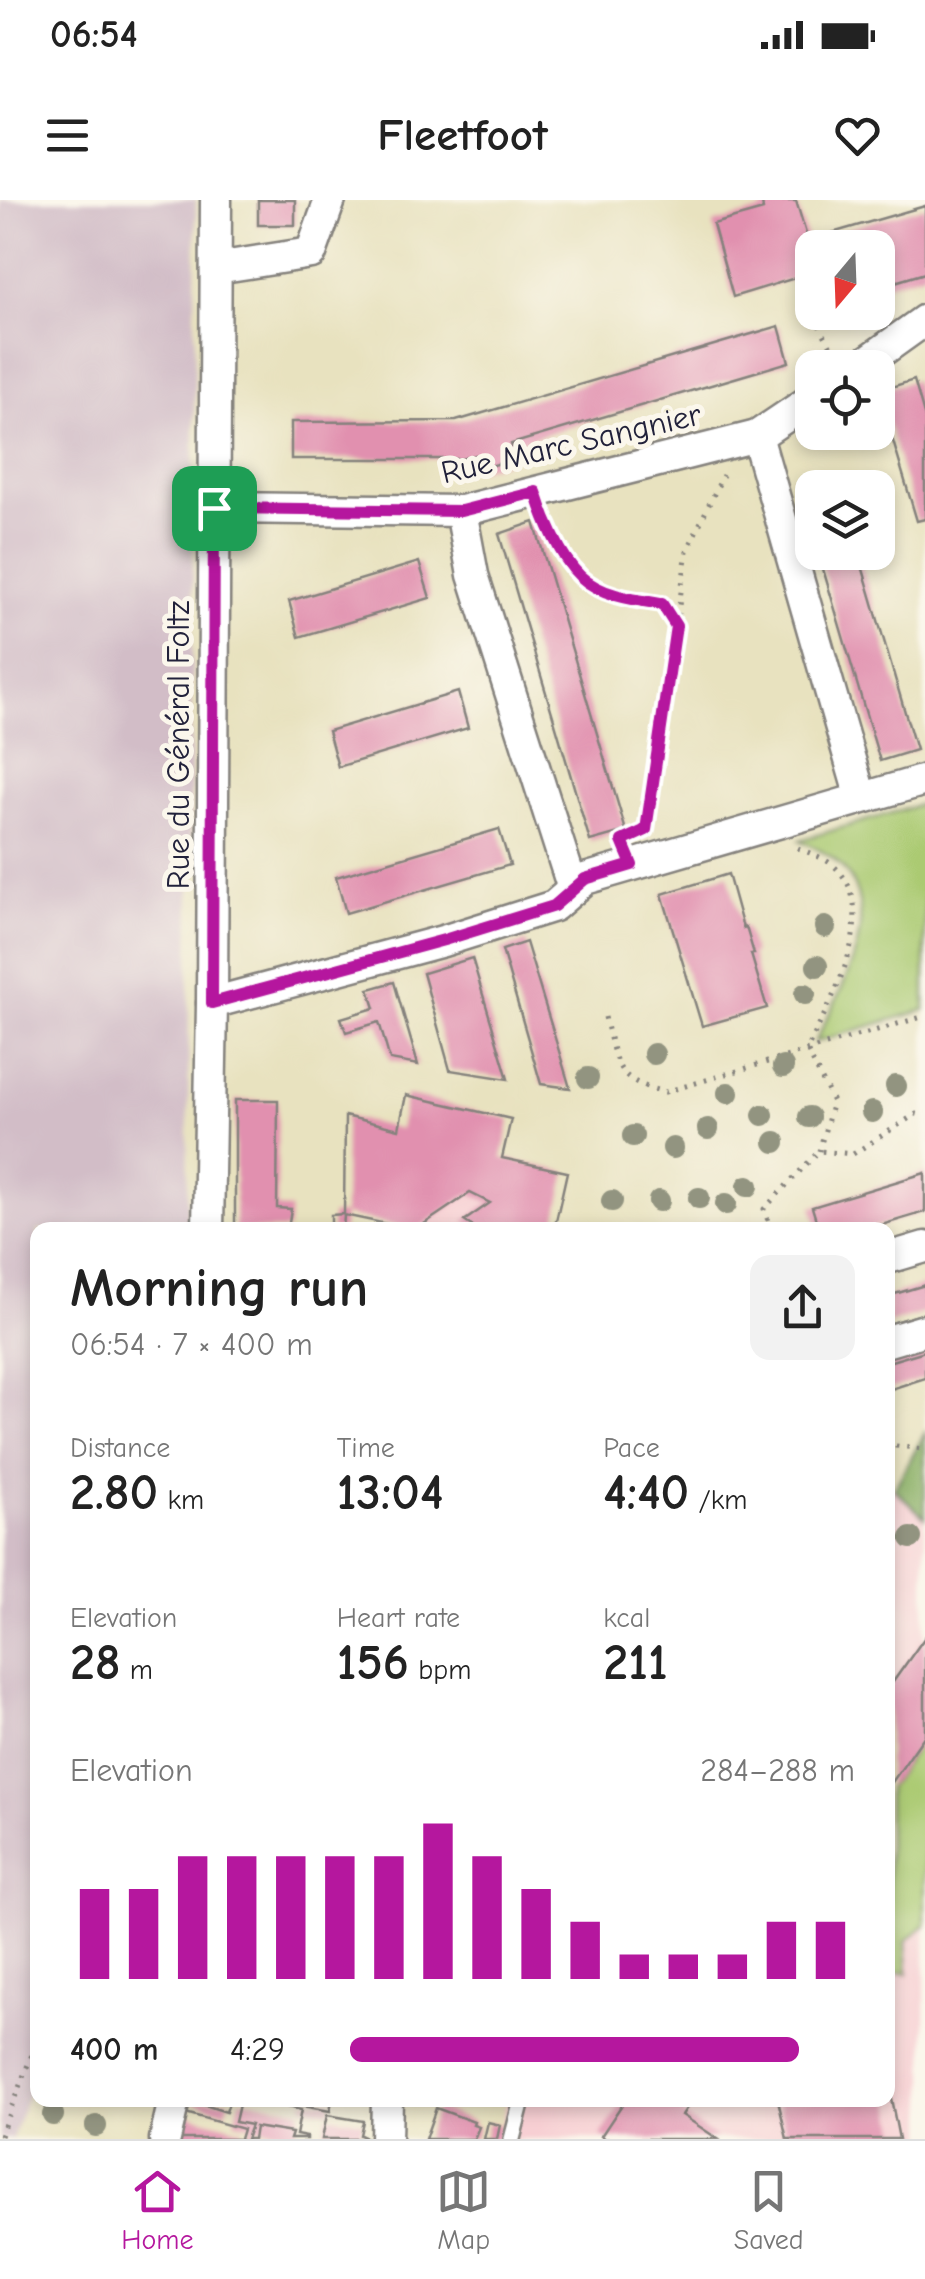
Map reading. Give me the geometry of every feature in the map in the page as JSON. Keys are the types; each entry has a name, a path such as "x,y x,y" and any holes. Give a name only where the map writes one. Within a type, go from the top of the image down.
{"street":[{"name":"Rue du Général Foltz","path":"208,1222 216,200"},
{"path":"216,268 311,252 330,200"},
{"path":"883,350 925,320"},
{"name":"Rue Marc Sangnier","path":"214,508 461,511 759,443 795,413"},
{"path":"759,443 861,798"},
{"path":"461,511 473,576 573,889"},
{"path":"212,1003 554,906 585,879 925,780"},
{"path":"895,1256 925,1247"},
{"path":"895,1339 925,1330"},
{"path":"165,2139 172,2107"},
{"path":"386,2139 387,2107"}],"lane":[{"path":"512,2139 520,2107"}],"path":[{"path":"632,865 622,841 646,830 688,551 729,464 759,443"},
{"path":"536,492 559,546 580,576 602,590 662,604 676,626"},
{"path":"760,828 833,866 851,891 855,913 850,955 807,1050"},
{"path":"605,1017 622,1072 638,1086 665,1092 925,1016"},
{"path":"768,1222 764,1209 819,1151 833,1102 807,1050"},
{"path":"819,1151 854,1154 916,1114 925,1116"},
{"path":"895,1445 925,1449"},
{"path":"0,2136 30,2060"}],"shaded area":[{"path":"0,200 196,200 187,1222 30,1222 30,2088 12,2139 0,2139"},
{"path":"470,1193 517,1222 427,1222"},
{"path":"895,1490 925,1518 925,2139 497,2139 505,2107 895,2107"}],"green space":[{"path":"925,803 925,1010 815,1042 856,950 859,902 851,880 835,860 800,840"},
{"path":"925,1433 925,1518 895,1487"},
{"path":"925,1735 925,1925 906,1941 908,1973 895,1973 895,1778"}],"building":[{"path":"258,200 295,200 295,225 258,225"},
{"path":"762,201 796,201 805,230 795,230 795,278 733,297 713,224 763,210"},
{"path":"925,206 925,273 895,282 895,230 842,230"},
{"path":"779,326 789,362 511,444 516,459 479,469 475,455 461,459 291,459 291,422 456,421"},
{"path":"914,380 925,418 925,519 917,521 895,448 895,386"},
{"path":"534,522 626,831 590,841 499,534"},
{"path":"419,562 430,598 299,637 289,601"},
{"path":"823,570 863,570 916,750 880,761"},
{"path":"458,692 468,728 338,767 328,731"},
{"path":"499,829 510,865 346,913 336,877"},
{"path":"728,874 767,1008 702,1026 662,894"},
{"path":"526,942 570,1088 541,1084 502,950"},
{"path":"472,958 508,1079 450,1070 423,973"},
{"path":"394,982 418,1065 390,1060 379,1022 346,1032 341,1018 375,1008 369,989"},
{"path":"406,1095 511,1119 502,1158 567,1172 556,1222 466,1222 490,1203 470,1193 427,1222 377,1222 344,1215 344,1222 331,1222 331,1215 344,1214 345,1116 399,1129"},
{"path":"235,1100 278,1100 277,1208 291,1209 289,1222 235,1222"},
{"path":"925,1173 925,1212 892,1222 817,1222 812,1207"},
{"path":"925,1285 925,1313 895,1322 895,1294"},
{"path":"925,1351 925,1378 895,1388 895,1360"},
{"path":"925,1637 925,1735 895,1778 895,1679"},
{"path":"238,2107 301,2110 296,2135 307,2139 290,2139 292,2133 255,2127 253,2139 246,2139 251,2125 235,2122"},
{"path":"620,2107 687,2107 682,2115 718,2139 605,2139 601,2136"},
{"path":"780,2107 893,2107 899,2139 787,2139"},
{"path":"436,2108 474,2122 479,2127 474,2139 425,2139"},
{"path":"182,2112 243,2129 240,2139 175,2139"},
{"path":"327,2115 363,2121 360,2135 369,2139 322,2139"},
{"path":"488,2122 500,2125 497,2139 484,2139"}],"route":[{"path":"536,492 559,546 580,576 602,590 662,604 676,626 646,830 622,841 632,865 585,879 554,906 212,1003 214,508 461,511 536,492"}]}
